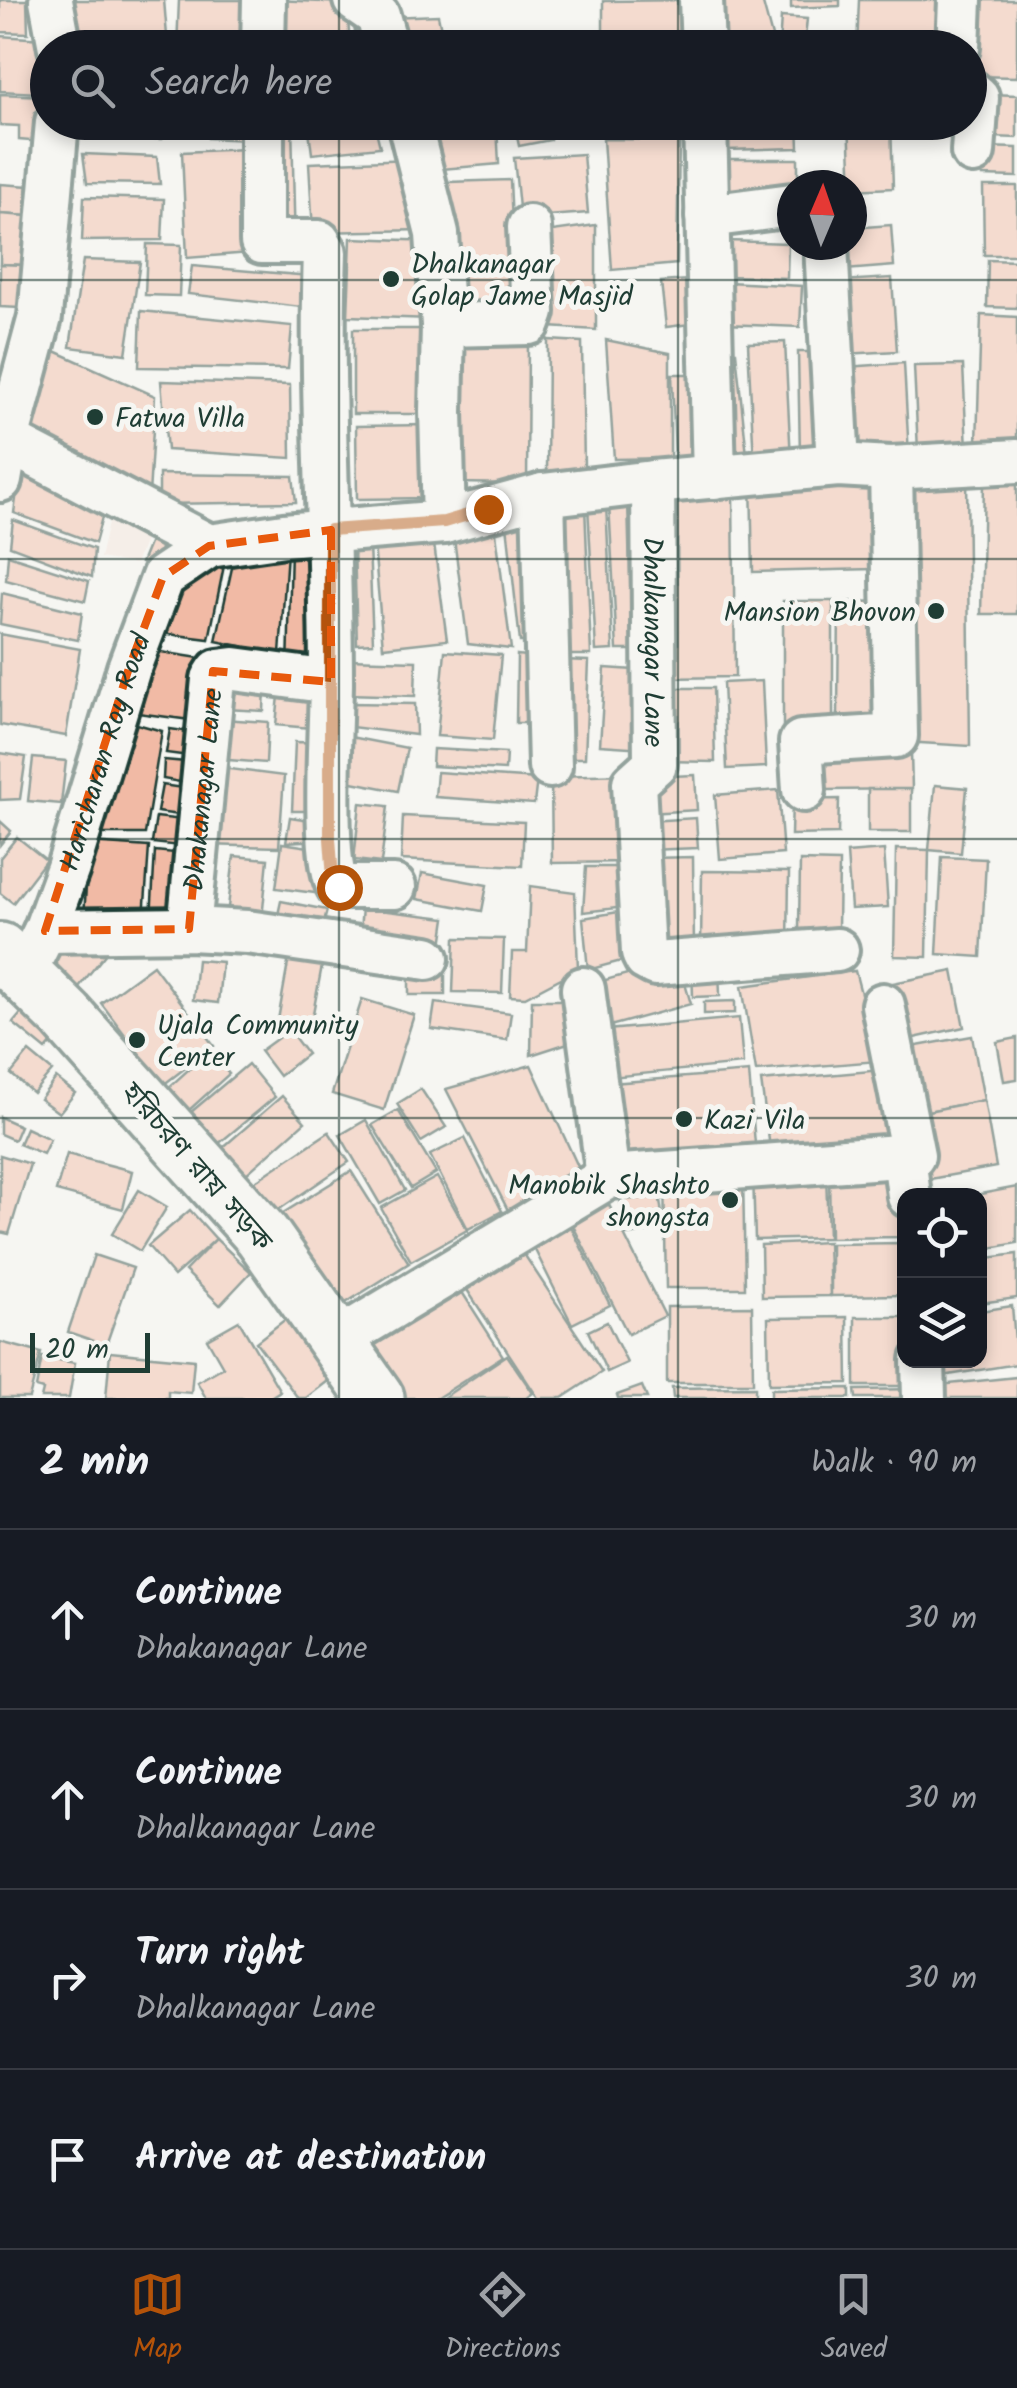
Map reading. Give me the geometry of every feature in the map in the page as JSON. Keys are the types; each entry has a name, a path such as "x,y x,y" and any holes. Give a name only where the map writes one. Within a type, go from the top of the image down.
{"main road":[{"name":"হরিচরণ রায় সড়ক","path":"23,953 66,1016 262,1235 376,1398"}],"street":[{"path":"52,0 57,30"},
{"path":"264,0 264,30"},
{"path":"702,0 703,30"},
{"path":"959,30 960,0"},
{"path":"55,140 40,317 2,452 209,546 330,530 444,522 544,495 653,482 838,465 907,468 1017,461"},
{"path":"262,140 262,242 320,242 325,252 333,878 339,887 394,887"},
{"path":"414,140 437,234 443,325 444,522"},
{"path":"705,140 714,477"},
{"path":"972,152 973,140"},
{"path":"707,216 777,207"},
{"path":"443,325 530,323 534,312 528,227"},
{"path":"827,260 838,465"},
{"path":"804,790 801,742 896,736 907,468"},
{"name":"Dhalkanagar Lane","path":"653,482 655,764 634,783 643,953 646,960 655,964 838,950"},
{"path":"544,495 550,766"},
{"name":"Haricharan Roy Road","path":"23,953 68,868 129,668 163,577 209,546"},
{"name":"Dhakanagar Lane","path":"189,929 212,679 218,670 234,668 331,682"},
{"path":"23,953 189,929 247,932 426,958"},
{"path":"582,989 608,1178"},
{"path":"336,1341 608,1178 906,1176 913,1154 883,1005"},
{"path":"923,1368 924,1398"}],"highlighted area":[{"path":"331,530 331,682 213,671 189,929 45,931 129,668 163,577 209,546"}],"shaded area":[{"path":"111,510 151,526 135,564 100,558"}],"building":[{"path":"0,0 27,0 28,33 0,32"},
{"path":"66,0 164,0 166,30 72,30"},
{"path":"179,0 259,0 258,30 178,30"},
{"path":"274,0 347,3 349,30 273,30"},
{"path":"696,0 696,30 603,30 603,1"},
{"path":"722,0 762,0 770,30 724,30"},
{"path":"791,0 840,0 840,6 791,8"},
{"path":"859,0 957,0 956,30 858,30"},
{"path":"965,0 1017,0 1017,77 987,76 987,30 967,30"},
{"path":"438,15 441,30 393,30 390,17"},
{"path":"781,17 807,19 806,30 780,30"},
{"path":"369,18 372,30 355,30 353,23"},
{"path":"0,36 30,38 30,93 0,91"},
{"path":"0,94 30,95 30,140 42,142 19,140 19,126 0,125"},
{"path":"989,94 1017,95 1017,138 993,137"},
{"path":"268,140 292,140 295,252 270,255"},
{"path":"310,140 378,140 380,147 312,154"},
{"path":"436,140 498,140 499,164 442,169"},
{"path":"518,140 550,140 519,146"},
{"path":"603,140 679,140 677,264 612,270"},
{"path":"725,140 799,140 799,148 725,150"},
{"path":"850,140 892,140 893,188 867,189 867,170 851,170"},
{"path":"982,147 1017,148 1017,177 982,176"},
{"path":"245,149 249,253 187,258 182,152"},
{"path":"83,154 157,157 160,184 87,183"},
{"path":"583,154 588,213 520,218 514,158"},
{"path":"411,159 426,230 313,232 309,163"},
{"path":"729,159 798,159 798,170 777,170 777,189 729,199"},
{"path":"510,180 516,314 454,316 448,182"},
{"path":"0,184 29,186 27,216 0,214"},
{"path":"983,186 1017,186 1017,255 984,255"},
{"path":"84,197 164,199 162,240 82,241"},
{"path":"0,214 27,216 23,265 0,264"},
{"path":"596,225 596,330 549,327 545,232"},
{"path":"891,225 894,266 833,271 832,260 867,260 867,227"},
{"name":"Dhalkanagar Golap Jame Masjid","path":"351,238 433,241 431,319 348,316"},
{"path":"728,241 777,243 777,260 788,260 787,278 727,276"},
{"path":"147,244 181,245 179,296 145,295"},
{"path":"83,260 140,262 126,354 70,347"},
{"path":"988,260 1017,261 1017,308 987,307"},
{"path":"0,264 23,265 20,308 0,307"},
{"path":"192,266 333,278 327,310 188,294"},
{"path":"892,278 897,351 845,354 841,281"},
{"path":"703,279 707,322 666,327 661,282"},
{"path":"727,282 802,286 800,327 725,324"},
{"path":"141,311 292,326 288,369 139,367"},
{"path":"981,315 1017,317 1017,444 977,443"},
{"path":"353,329 429,329 429,414 353,414"},
{"path":"457,340 528,340 527,484 457,483"},
{"path":"548,340 582,342 584,469 547,475"},
{"path":"606,340 670,353 670,458 614,459"},
{"path":"785,342 791,460 754,461 748,343"},
{"name":"Fatwa Villa","path":"55,351 155,396 149,495 29,439"},
{"path":"736,352 747,455 721,458 710,354"},
{"path":"798,352 824,352 826,455 800,456"},
{"path":"904,363 909,456 852,460 846,367"},
{"path":"963,365 967,449 918,451 914,366"},
{"path":"672,374 696,374 702,455 675,457"},
{"path":"161,381 290,385 291,458 167,450"},
{"path":"429,425 429,498 357,499 356,426"},
{"path":"20,469 105,506 95,543 14,513"},
{"path":"159,474 293,476 296,502 159,504"},
{"name":"Mansion Bhovon","path":"967,476 970,746 904,742 902,479"},
{"path":"870,477 873,569 753,572 751,479"},
{"path":"984,484 1017,485 1017,614 981,614"},
{"path":"733,492 735,677 666,678 664,493"},
{"path":"628,501 632,650 617,650 609,504"},
{"path":"606,504 613,650 596,651 588,506"},
{"path":"585,506 591,655 558,655 551,507"},
{"path":"13,520 94,549 92,577 10,546"},
{"path":"536,521 543,641 520,642 507,525"},
{"path":"495,525 511,649 468,644 453,531"},
{"path":"155,529 183,542 159,569 141,563"},
{"path":"433,537 447,640 383,647 374,544"},
{"path":"369,544 373,643 357,644 354,546"},
{"path":"291,547 324,549 321,673 288,672"},
{"path":"227,551 209,639 152,632 174,581"},
{"path":"287,552 280,654 216,641 235,554"},
{"path":"8,555 89,581 85,601 6,580"},
{"path":"2,593 82,613 78,640 0,624"},
{"path":"783,601 833,601 833,722 783,727"},
{"path":"839,601 887,602 886,716 838,715"},
{"path":"0,634 80,649 66,736 0,725"},
{"path":"148,650 212,660 198,721 130,712"},
{"path":"445,651 501,655 493,740 437,736"},
{"path":"517,655 542,658 542,723 516,723"},
{"path":"347,659 416,661 415,696 346,694"},
{"path":"562,660 589,661 585,758 559,758"},
{"path":"605,668 649,671 644,748 600,745"},
{"path":"226,680 265,685 264,711 225,709"},
{"path":"762,681 766,767 727,769 723,683"},
{"path":"280,686 326,691 322,729 276,725"},
{"path":"664,688 713,688 715,762 663,761"},
{"path":"347,703 415,704 416,735 343,726"},
{"path":"222,719 268,722 266,763 216,759"},
{"path":"126,721 162,731 145,834 98,834"},
{"path":"170,729 198,733 197,757 166,753"},
{"path":"345,736 407,748 398,791 337,779"},
{"path":"295,742 324,743 320,811 292,811"},
{"path":"433,749 506,753 505,770 432,766"},
{"path":"911,752 912,789 825,790 824,753"},
{"path":"0,753 26,757 20,799 0,800"},
{"path":"33,758 66,761 61,804 28,801"},
{"path":"164,760 196,763 197,785 163,779"},
{"path":"214,767 284,776 279,847 207,845"},
{"path":"437,772 537,779 534,804 435,797"},
{"path":"629,774 631,862 552,863 551,776"},
{"path":"695,775 697,810 648,813 646,777"},
{"path":"162,785 196,790 194,817 157,812"},
{"path":"935,785 967,788 961,853 929,850"},
{"path":"868,789 911,789 911,832 868,832"},
{"path":"778,790 783,854 720,859 715,795"},
{"path":"839,799 838,834 791,835 792,800"},
{"path":"360,803 388,806 381,863 354,860"},
{"path":"403,816 524,822 522,866 401,860"},
{"path":"156,817 193,821 189,847 152,843"},
{"path":"290,817 317,821 319,840 286,842"},
{"path":"696,818 698,848 648,850 648,821"},
{"path":"0,821 11,831 0,845"},
{"path":"17,837 46,860 13,903 0,893 0,858"},
{"path":"89,843 149,847 144,918 84,916"},
{"path":"282,843 329,850 323,894 276,888"},
{"path":"896,849 929,850 927,957 894,956"},
{"path":"884,850 888,907 851,909 847,853"},
{"path":"155,851 185,854 181,920 151,918"},
{"path":"234,856 268,859 262,919 227,916"},
{"path":"693,857 694,949 651,950 650,858"},
{"path":"942,857 986,859 981,957 937,954"},
{"path":"800,861 839,862 838,929 799,929"},
{"path":"586,867 632,867 634,906 583,912"},
{"path":"702,871 789,872 788,947 701,946"},
{"path":"422,873 487,885 482,911 417,899"},
{"path":"530,886 575,892 578,969 525,997 510,996 512,952 527,952"},
{"path":"281,901 327,910 321,934 276,924"},
{"path":"362,908 446,918 441,952 359,942"},
{"path":"630,910 636,957 588,970 583,918"},
{"path":"60,936 115,942 79,987 49,957"},
{"path":"455,938 504,939 502,993 453,992"},
{"path":"291,946 324,955 310,1029 277,1026"},
{"path":"197,960 222,962 218,1003 193,1000"},
{"path":"678,960 691,1004 610,1026 598,982"},
{"path":"153,965 214,1046 163,1085 101,1003"},
{"path":"409,966 445,966 445,995 409,995"},
{"path":"692,966 719,966 720,996 693,997"},
{"path":"855,971 879,1061 756,1071 742,986"},
{"path":"953,971 964,1027 905,1040 893,983"},
{"path":"33,999 66,1027 46,1050 13,1023"},
{"path":"362,999 414,1015 384,1110 332,1094"},
{"path":"532,1000 574,1000 571,1042 531,1055"},
{"path":"735,1001 735,1013 704,1014 704,1002"},
{"path":"435,1003 511,1013 507,1040 431,1029"},
{"path":"739,1018 743,1064 611,1077 607,1030"},
{"path":"289,1030 307,1054 279,1076 260,1051"},
{"path":"972,1036 984,1100 918,1113 906,1048"},
{"path":"1017,1038 1017,1079 1004,1081 997,1042"},
{"path":"209,1051 229,1074 177,1121 157,1098"},
{"path":"29,1052 52,1071 33,1093 11,1074"},
{"path":"248,1064 275,1097 211,1150 184,1118"},
{"path":"531,1065 587,1186 514,1222 446,1089"},
{"path":"882,1070 898,1132 772,1163 761,1081"},
{"name":"Kazi Vila","path":"749,1072 756,1156 619,1167 612,1083"},
{"path":"56,1078 75,1093 59,1113 40,1099"},
{"path":"421,1089 446,1127 421,1142 397,1104"},
{"path":"282,1096 305,1122 236,1183 213,1156"},
{"path":"984,1100 996,1167 930,1179 918,1113"},
{"path":"398,1110 436,1173 411,1188 372,1125"},
{"path":"0,1117 20,1126 14,1140 0,1134"},
{"path":"366,1120 405,1190 380,1204 340,1135"},
{"path":"26,1128 50,1139 43,1154 19,1144"},
{"path":"329,1132 349,1162 265,1219 245,1188"},
{"path":"465,1138 502,1211 468,1229 430,1155"},
{"path":"67,1154 132,1171 123,1209 56,1191"},
{"path":"0,1155 30,1164 9,1234 0,1232"},
{"path":"902,1166 902,1188 897,1188 897,1237 830,1238 829,1167"},
{"path":"826,1170 828,1238 755,1240 753,1172"},
{"path":"351,1171 409,1263 325,1316 267,1223"},
{"path":"743,1174 745,1288 666,1288 664,1175"},
{"path":"437,1177 467,1230 411,1261 381,1208"},
{"path":"657,1177 664,1230 625,1235 618,1182"},
{"path":"1017,1187 1017,1243 987,1249 987,1193"},
{"path":"139,1190 167,1207 140,1251 112,1234"},
{"path":"603,1193 665,1316 628,1334 566,1212"},
{"path":"190,1210 216,1239 174,1276 148,1246"},
{"path":"565,1215 610,1305 572,1324 527,1234"},
{"path":"216,1239 251,1272 220,1305 185,1271"},
{"path":"514,1239 602,1372 562,1398 538,1398 458,1276"},
{"path":"828,1242 830,1296 762,1297 761,1245"},
{"path":"897,1243 897,1295 831,1296 831,1244"},
{"path":"1017,1254 1017,1298 987,1302 987,1258"},
{"path":"94,1255 133,1268 106,1345 68,1332"},
{"path":"453,1278 503,1356 437,1398 391,1398 354,1342"},
{"path":"752,1306 753,1383 667,1383 667,1307"},
{"path":"1012,1306 1017,1364 936,1377 934,1368 987,1368 987,1310"},
{"path":"847,1317 848,1383 769,1384 768,1318"},
{"path":"855,1317 897,1317 897,1368 908,1368 918,1386 855,1386"},
{"path":"287,1318 332,1378 306,1398 298,1398 256,1342"},
{"path":"239,1321 280,1391 269,1398 206,1398 197,1382 223,1367 207,1339"},
{"path":"607,1322 627,1363 607,1372 588,1331"},
{"path":"0,1342 41,1353 29,1398 0,1398"},
{"path":"110,1352 194,1360 191,1393 168,1391 168,1398 106,1398"},
{"path":"507,1355 533,1393 526,1398 443,1398"},
{"path":"42,1357 75,1363 69,1398 41,1398 43,1390 36,1388"},
{"path":"1017,1377 1017,1398 931,1398 929,1386"},
{"path":"642,1386 647,1398 618,1398 617,1395"},
{"path":"755,1387 755,1398 673,1398 672,1388"},
{"path":"850,1388 850,1398 771,1398 771,1389"},
{"path":"920,1389 920,1398 856,1398 855,1390"}],"place":[{"name":"Dhalkanagar Golap Jame Masjid","path":"391,279"},
{"name":"Fatwa Villa","path":"95,417"},
{"name":"Mansion Bhovon","path":"936,611"},
{"name":"Ujala Community Center","path":"137,1040"},
{"name":"Kazi Vila","path":"684,1119"},
{"name":"Manobik Shashto shongsta","path":"730,1200"}],"route":[{"path":"339,887 333,878 330,839 330,530 444,522 488,509"}]}
